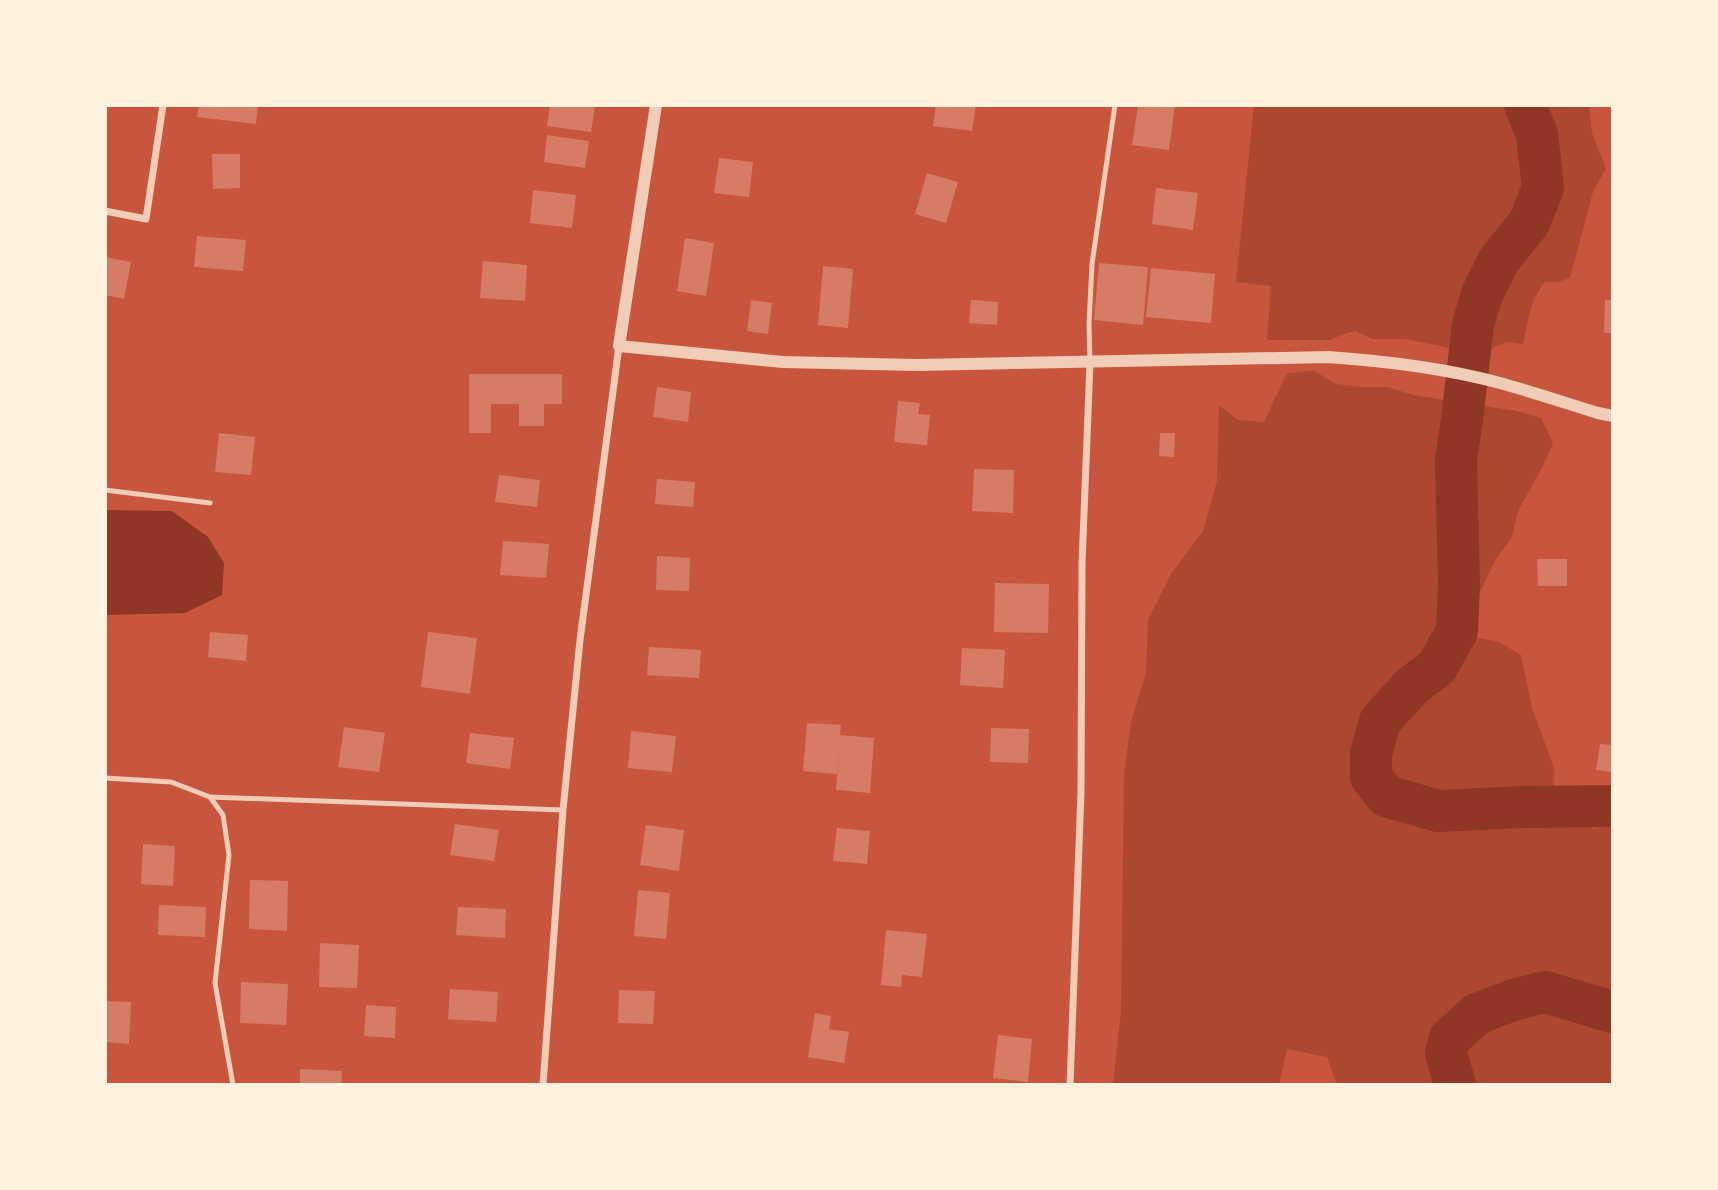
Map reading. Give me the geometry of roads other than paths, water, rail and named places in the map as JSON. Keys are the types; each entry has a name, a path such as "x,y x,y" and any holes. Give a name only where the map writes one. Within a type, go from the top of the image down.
{"street":[{"path":"105,211 146,219 163,105"},
{"path":"543,1085 563,810 580,640 619,346 656,105"},
{"path":"619,346 783,362 916,365 1328,357 1375,360 1498,382 1613,416"},
{"path":"1070,1085 1081,792 1082,564 1090,363"}],"lane":[{"path":"1090,363 1092,264 1115,105"},
{"path":"105,489 210,503"},
{"path":"105,778 172,782 210,797 563,810"},
{"path":"210,797 223,815 229,855 215,983 233,1085"}],"waterway":[{"path":"1525,105 1537,134 1543,188 1529,223 1499,260 1482,294 1473,325 1456,460 1459,583 1457,631 1437,667 1412,686 1380,721 1371,754 1371,777 1386,796 1438,811 1613,806"},
{"path":"1455,1085 1446,1053 1450,1038 1477,1014 1513,1000 1545,992 1613,1012"}]}
